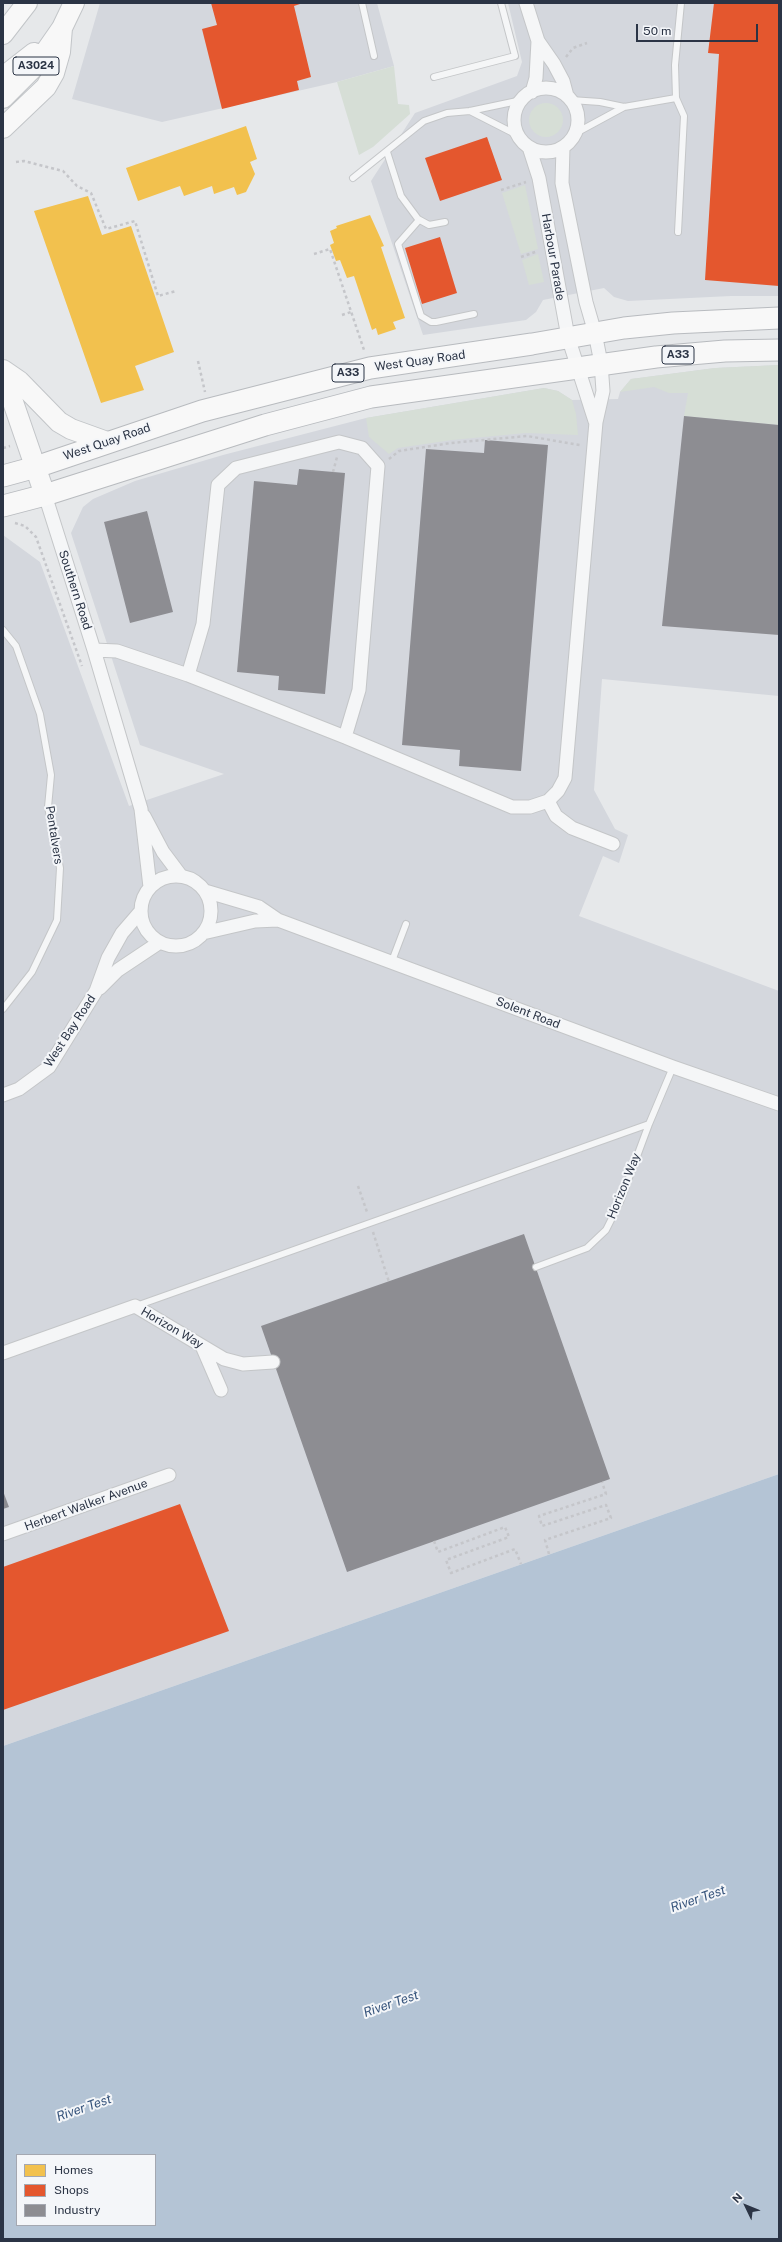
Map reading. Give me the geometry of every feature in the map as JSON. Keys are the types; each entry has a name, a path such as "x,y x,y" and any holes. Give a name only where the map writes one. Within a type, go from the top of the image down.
{"highway":[{"name":"West Quay Road","path":"3,476 36,467 202,411 370,368 568,337 673,323 779,318"},
{"name":"A33","path":"8,514 45,496 265,425 371,397 601,363 725,351 779,350"}],"main road":[{"path":"3,34 28,3"},
{"name":"A3024","path":"3,98 38,64 62,28 74,3"},
{"path":"3,77 62,28"},
{"path":"3,128 38,95 51,78 60,52 62,28"},
{"path":"3,370 19,381 59,422 72,429 107,442"},
{"name":"Southern Road","path":"3,373 45,496"}],"street":[{"path":"526,3 538,41 554,64 578,116 576,133 564,147 546,152 529,147 519,136 514,117 536,78 538,41"},
{"path":"527,96 550,88 569,98"},
{"name":"Harbour Parade","path":"529,147 539,178 568,337 596,422"},
{"name":"Harbour Parade","path":"564,147 562,183 586,302 595,333 601,363 603,391 596,422"},
{"path":"94,650 117,651 188,675 345,737 512,807 530,807 548,801 558,792 565,778 596,422"},
{"path":"188,675 203,624 218,484 236,468 339,442 362,448 378,466 359,690 345,737"},
{"name":"Southern Road","path":"45,496 94,650 140,809 150,887"},
{"path":"548,801 556,816 572,828 613,844"},
{"name":"Southern Road","path":"140,809 163,852 181,876"},
{"path":"170,876 181,876 190,879 205,891 210,901 211,912 209,923 204,933 194,941 183,945 172,946 160,942 146,929 141,911 145,894 150,887 159,880 170,876"},
{"name":"Solent Road","path":"205,891 259,907 278,920 392,961 673,1067 779,1104"},
{"name":"West Bay Road","path":"3,1095 19,1089 49,1067 96,991 108,958 122,933 141,911"},
{"name":"Solent Road","path":"204,933 255,922 278,920"},
{"name":"West Bay Road","path":"96,991 118,970 160,942"},
{"name":"Horizon Way","path":"3,1353 135,1306 224,1359 243,1364 273,1362"},
{"path":"202,1346 221,1390"},
{"name":"Herbert Walker Avenue","path":"4,1532 169,1475"}],"lane":[{"path":"362,3 374,56"},
{"path":"434,77 515,56 502,3"},
{"path":"678,232 684,116 676,98 675,65 681,3"},
{"path":"353,178 424,122 447,113 470,111 527,96"},
{"path":"569,98 624,106 676,98"},
{"path":"576,133 624,106"},
{"path":"470,111 519,136"},
{"path":"387,152 402,196 419,220 429,225 445,222"},
{"path":"419,220 398,244 421,316 431,322 436,322 474,314"},
{"name":"Pentalvers","path":"3,630 16,646 40,714 51,775 48,807 60,868 57,920 32,972 3,1009"},
{"path":"392,961 406,924"},
{"name":"Horizon Way","path":"536,1267 587,1248 606,1230 620,1202 649,1124 673,1067"},
{"path":"135,1306 649,1124"}],"path":[{"path":"563,61 573,48 587,43"},
{"path":"16,162 24,161 63,171 76,186 92,194 106,229 135,221 158,296 176,291"},
{"path":"502,190 539,178"},
{"path":"314,254 330,249 366,356"},
{"path":"342,315 351,312"},
{"path":"198,361 206,399"},
{"path":"378,466 399,451 451,443 527,436 594,447"},
{"path":"8,514 25,526 36,537 83,670"},
{"path":"549,1554 545,1540 610,1518 606,1504 542,1526 539,1516 606,1494 602,1482"},
{"path":"434,1541 438,1552 505,1527 509,1536 446,1560 451,1573 516,1549 521,1564"}],"shaded area":[{"path":"100,3 377,3 394,66 337,82 162,122 72,99"},
{"path":"508,3 779,3 779,296 731,296 628,301 614,297 604,288 543,300 536,312 526,320 423,335 371,181 415,113 517,76 522,62"},
{"path":"394,66 398,104 409,105 410,114 373,147 359,155 337,82"},
{"path":"543,103 549,103 558,108 562,114 562,126 558,132 549,137 543,137 534,132 529,123 529,117 534,108"},
{"path":"525,185 538,249 521,254 502,193"},
{"path":"538,254 544,282 529,285 522,260"},
{"path":"779,365 779,696 602,679 594,790 615,829 628,835 619,863 603,856 579,916 779,991 779,1474 3,1746 3,535 40,562 129,806 224,774 140,745 71,533 83,507 93,499 135,481 223,455 366,418 544,388 558,391 572,400 618,399 620,392 631,379 715,368"},
{"path":"779,365 779,425 684,416 688,393 669,393 654,387 620,392 631,379 715,368"},
{"path":"544,388 558,391 572,400 576,414 578,435 526,433 452,440 398,448 389,454 369,437 366,418"}],"water":[{"name":"River Test","path":"779,1474 779,2239 3,2239 3,1746"}],"building: Homes":[{"path":"246,126 257,159 250,162 255,174 246,192 237,195 234,187 214,194 212,186 184,196 180,186 138,201 126,168"},
{"path":"88,196 102,235 131,226 174,352 135,366 144,390 101,403 34,211"},
{"path":"370,215 384,246 381,247 405,318 393,322 396,329 378,335 376,328 372,330 354,276 347,278 340,260 336,261 330,245 334,243 330,231 337,228 336,226"}],"building: Shops":[{"path":"211,3 303,3 294,6 311,77 297,81 299,90 222,109 202,29 217,25"},
{"path":"714,3 779,3 779,286 705,280 719,54 708,53"},
{"path":"487,137 502,180 440,201 425,158"},
{"path":"440,237 457,293 422,304 405,248"},
{"path":"180,1504 229,1631 3,1710 3,1567"}],"building: Industry":[{"path":"684,416 779,425 779,635 662,626"},
{"path":"485,440 548,445 521,771 459,766 460,750 402,745 426,449 484,453"},
{"path":"299,469 345,473 325,694 278,690 279,676 237,672 254,481 297,485"},
{"path":"147,511 173,612 130,623 104,522"},
{"path":"524,1234 610,1479 347,1572 261,1326"},
{"path":"3,1491 9,1507 3,1509"}]}
